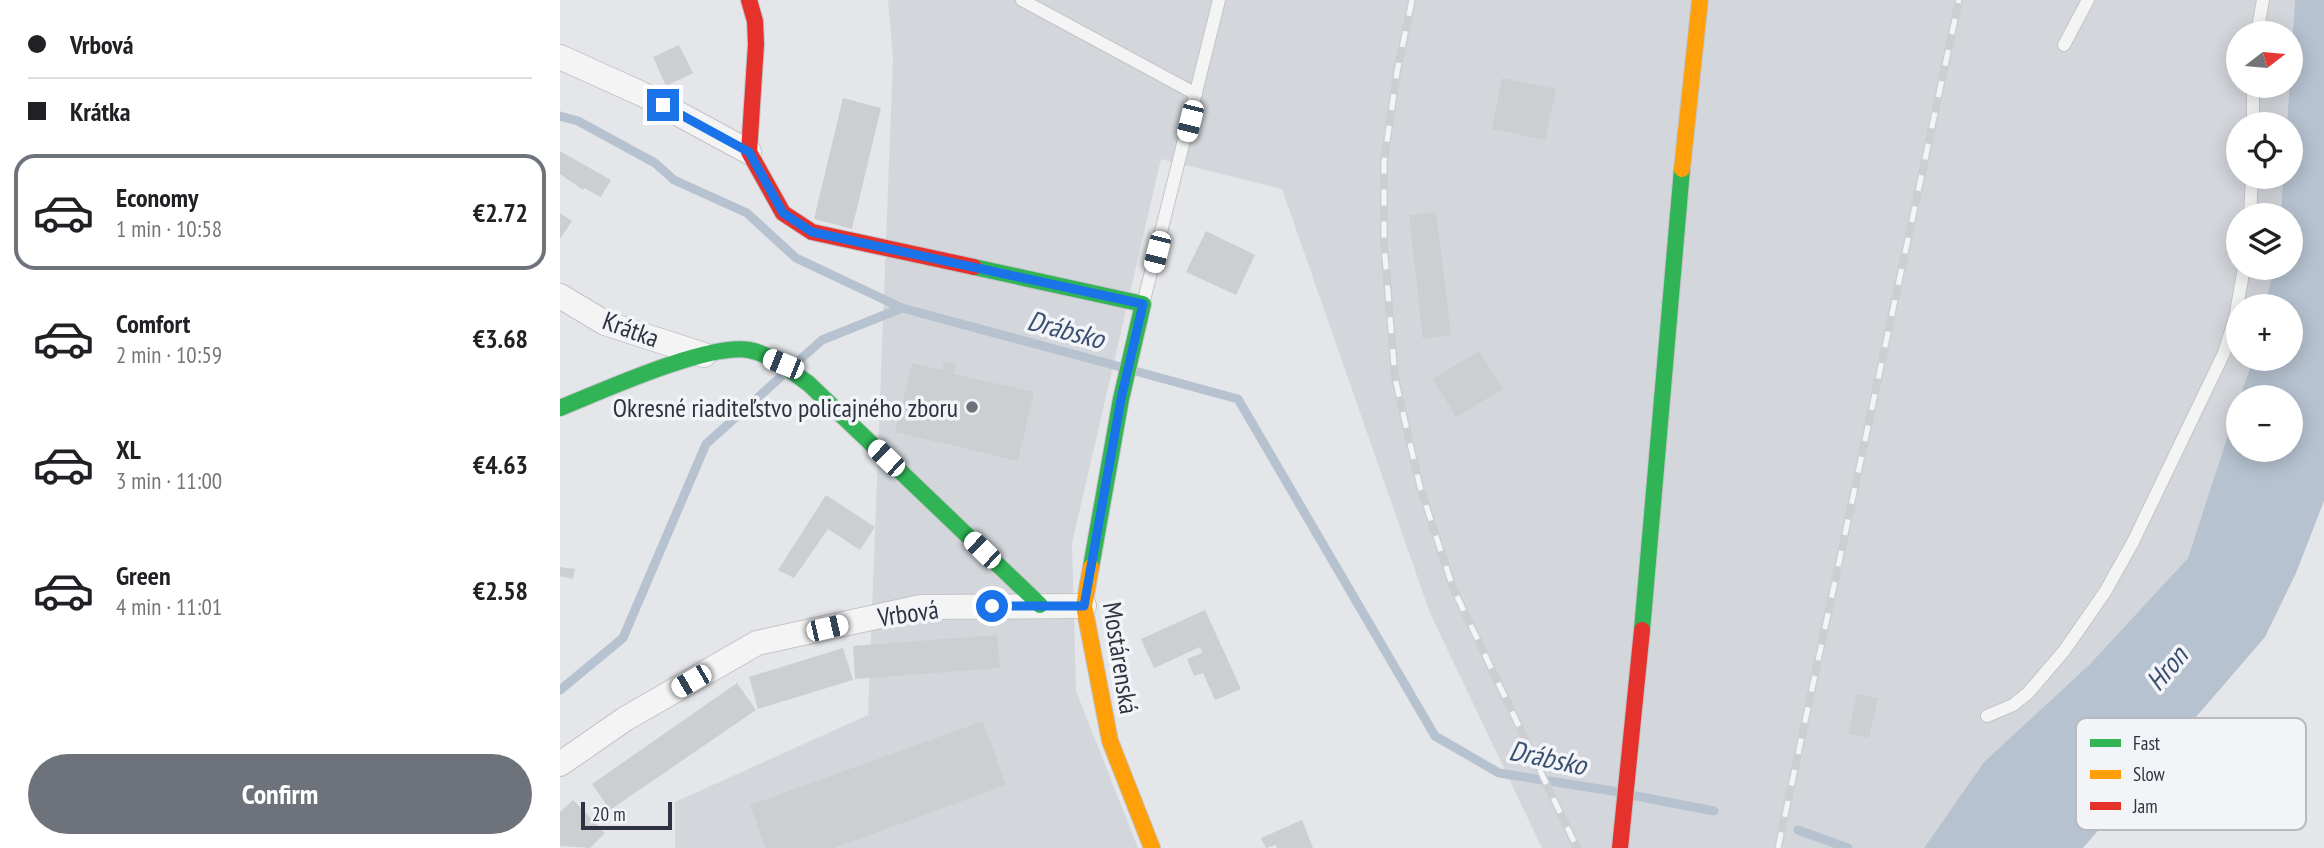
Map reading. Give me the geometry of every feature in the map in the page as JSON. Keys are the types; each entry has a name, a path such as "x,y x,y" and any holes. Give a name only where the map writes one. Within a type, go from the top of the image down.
{"street":[{"path":"749,0 755,21 757,44 749,152"},
{"path":"1620,848 1630,762 1687,114 1700,0"},
{"path":"560,57 642,94 749,152 783,213 812,232 1143,304"},
{"name":"Krátka","path":"560,296 605,323 704,355"},
{"name":"Mostárenská","path":"1143,304 1121,399 1084,606 1110,741 1152,848"},
{"path":"560,408 704,355 747,350 783,364 809,384 1040,606"},
{"name":"Vrbová","path":"560,764 625,719 757,643 921,607 1084,606"}],"lane":[{"path":"1022,0 1196,94"},
{"path":"1143,304 1219,0"},
{"path":"2064,45 2088,0"},
{"path":"2259,21 2263,0"},
{"path":"1987,716 2013,705 2028,693 2064,650 2105,592 2133,542 2224,353 2235,318 2242,280"}],"shaded area":[{"path":"888,0 2295,0 2294,21 2226,21 2226,98 2288,98 2288,112 2226,112 2226,189 2282,189 2282,203 2226,203 2226,280 2271,280 2268,294 2226,294 2226,371 2249,371 2245,385 2226,385 2226,442 2188,558 2090,664 1984,762 1924,848 1542,848 1430,613 1282,189 1161,159 1072,543 1076,691 1138,848 675,848 675,802 868,715 893,58"}],"water":[{"name":"Hron","path":"2295,0 2324,0 2324,501 2296,573 2265,637 2195,718 2076,718 2076,830 2099,830 2083,848 1924,848 1984,762 2090,664 2188,558 2226,441 2226,462 2303,462 2303,385 2244,385 2249,371 2303,371 2303,294 2268,294 2271,280 2303,280 2303,203 2282,203 2282,189 2303,189 2303,112 2288,112 2289,98 2303,98 2303,21 2294,21"}],"building":[{"path":"679,45 693,73 666,86 653,57"},
{"path":"1502,78 1556,89 1545,140 1492,129"},
{"path":"843,98 881,108 852,229 814,219"},
{"path":"560,151 611,180 601,197 584,188 583,190 560,174"},
{"path":"1436,212 1451,335 1423,339 1409,215"},
{"path":"560,213 572,221 560,239"},
{"path":"1206,231 1255,255 1236,295 1186,272"},
{"path":"1479,351 1503,389 1456,417 1433,379"},
{"path":"944,361 957,364 954,374 1034,392 1018,461 895,432 912,363 942,370"},
{"path":"826,495 875,527 860,550 828,529 794,578 778,570"},
{"path":"560,567 575,569 573,579 560,576"},
{"path":"1205,610 1241,689 1215,700 1203,673 1194,676 1187,659 1202,653 1200,647 1154,668 1141,639"},
{"path":"997,635 1000,668 855,679 853,646"},
{"path":"843,648 853,680 758,709 749,677"},
{"path":"737,683 756,710 610,810 592,784"},
{"path":"1857,694 1878,698 1869,738 1848,734"},
{"path":"983,721 1006,785 834,848 766,848 750,805"},
{"path":"573,800 605,833 590,848 560,846 560,812"},
{"path":"1302,820 1313,848 1277,848 1276,845 1266,848 1261,838"}],"waterway":[{"path":"560,116 578,121 655,163 674,180 747,213 796,258 902,308"},
{"name":"Drábsko","path":"794,365 822,340 902,308 1121,367"},
{"name":"Drábsko","path":"1135,371 1238,399 1435,736 1499,773 1619,792"},
{"name":"Drábsko","path":"560,690 623,638 706,444 784,374"},
{"name":"Drábsko","path":"1636,796 1714,811"},
{"name":"Drábsko","path":"1798,830 1848,848"}],"railway":[{"path":"1412,0 1397,72 1384,162 1384,244 1395,378 1420,487 1453,588 1577,848"},
{"path":"1778,848 1959,0"}],"traffic: fast":[{"path":"1642,630 1682,169"},
{"path":"974,267 1143,304 1121,399 1091,567"},
{"path":"560,408 654,370 708,354 749,350 765,355 809,384 1040,605"}],"traffic: slow":[{"path":"1682,169 1700,0"},
{"path":"1091,567 1084,606 1110,741 1152,848"}],"traffic: jam":[{"path":"749,0 755,21 756,44 749,152 783,213 812,232 974,267"},
{"path":"1620,848 1642,630"}],"place":[{"name":"Okresné riaditeľstvo policajného zboru","path":"972,407"}],"route":[{"path":"663,105 749,152 783,213 812,232 1143,304 1121,399 1084,606 992,606"}]}
